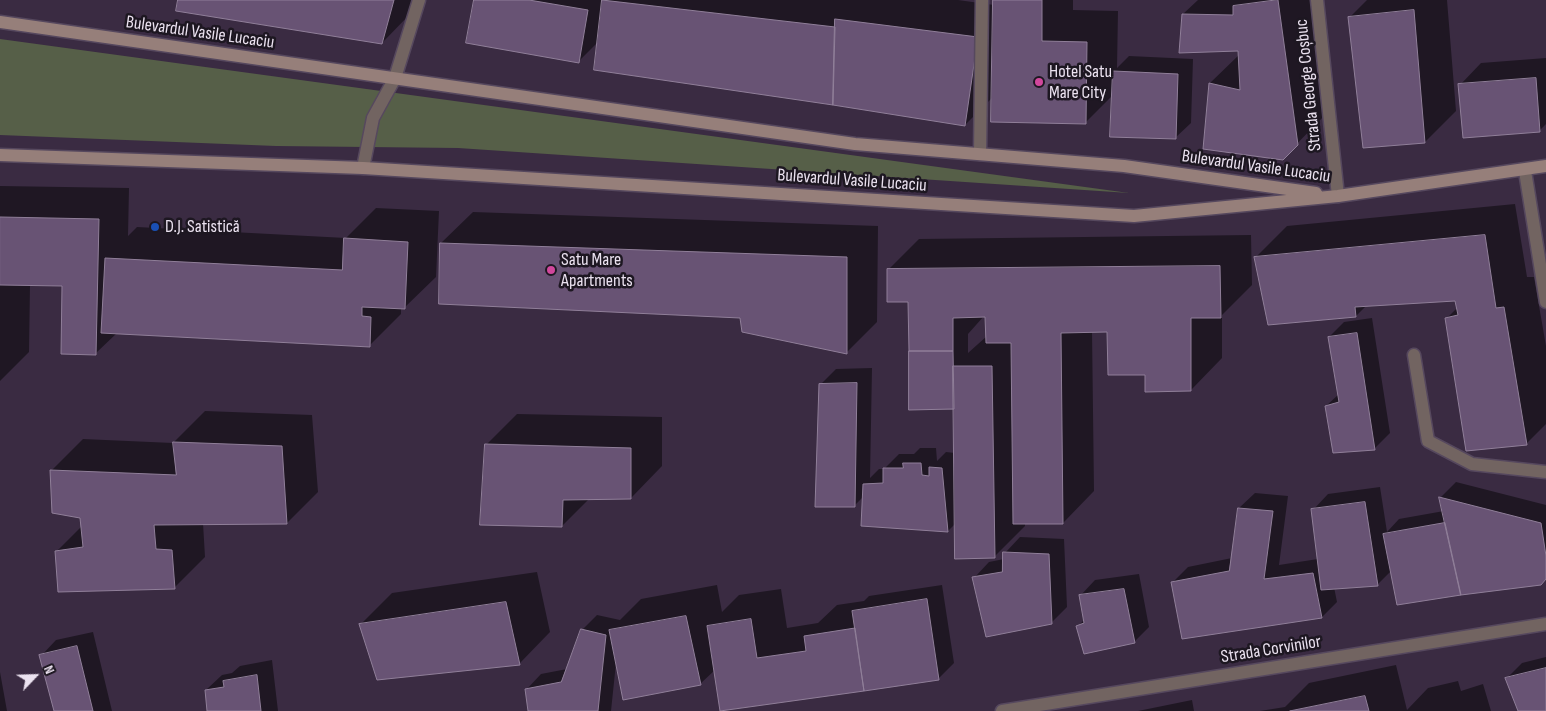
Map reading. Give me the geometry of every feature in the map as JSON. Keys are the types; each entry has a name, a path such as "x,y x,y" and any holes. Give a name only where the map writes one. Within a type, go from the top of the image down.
{"main road":[{"name":"Bulevardul Vasile Lucaciu","path":"0,22 855,144 1124,166 1338,196"},
{"name":"Bulevardul Vasile Lucaciu","path":"0,154 363,168 1134,216 1338,196 1525,171 1546,166"}],"street":[{"path":"363,168 373,118 395,78 418,0"},
{"path":"980,154 982,0"},
{"name":"Strada George Coșbuc","path":"1317,0 1338,196"},
{"path":"1525,171 1546,302"},
{"path":"1414,355 1428,441 1472,464 1546,472"},
{"name":"Strada Corvinilor","path":"1002,711 1546,624"}],"green space":[{"path":"0,39 1129,193 458,148 276,146 0,135"}],"building":[{"path":"178,0 394,0 382,44 176,11"},
{"path":"474,0 529,0 588,10 579,63 466,43"},
{"path":"602,0 835,27 833,105 594,70"},
{"name":"Hotel Satu Mare City","path":"993,0 1042,0 1042,41 1087,42 1086,124 991,122"},
{"path":"1278,0 1298,145 1283,160 1203,149 1209,83 1240,90 1238,51 1179,53 1182,14 1233,15 1233,6"},
{"path":"1414,10 1425,143 1363,148 1348,17"},
{"path":"835,19 978,37 965,126 833,105"},
{"path":"1113,71 1178,74 1176,139 1110,137"},
{"path":"1536,78 1540,132 1463,138 1458,84"},
{"path":"0,217 99,219 96,355 61,354 62,286 0,285"},
{"path":"1485,235 1496,308 1504,307 1527,445 1466,451 1445,318 1458,315 1455,301 1355,307 1356,317 1268,325 1254,257"},
{"path":"344,238 408,242 405,309 362,307 362,316 371,317 370,347 101,333 105,258 342,270"},
{"path":"440,243 847,257 847,354 742,332 740,318 439,304"},
{"path":"1220,266 1221,318 1191,318 1191,391 1145,392 1145,375 1108,375 1107,332 1061,333 1063,524 1013,524 1011,343 986,343 985,317 953,318 953,351 909,351 908,302 887,302 887,269"},
{"path":"1357,333 1375,450 1333,453 1325,406 1339,402 1328,337"},
{"path":"909,351 953,351 954,409 909,410"},
{"path":"953,366 992,366 995,558 955,559"},
{"path":"857,383 855,507 815,507 819,384"},
{"path":"173,442 282,446 287,524 154,525 156,549 172,550 175,589 58,592 55,551 83,547 80,518 52,513 50,470 176,475"},
{"path":"485,444 631,448 631,499 563,500 562,527 480,525"},
{"path":"903,463 921,463 922,475 929,476 929,467 942,468 948,532 861,526 863,484 883,483 883,468 903,468"},
{"path":"1439,497 1541,523 1546,556 1546,579 1541,585 1461,595"},
{"path":"1365,502 1378,586 1321,590 1311,509"},
{"path":"1238,508 1273,511 1264,579 1313,573 1322,618 1182,639 1171,582 1229,571"},
{"path":"1445,523 1461,595 1397,605 1383,534"},
{"path":"1003,552 1049,554 1052,624 986,637 972,577 1002,572"},
{"path":"1124,589 1135,643 1084,654 1076,626 1084,623 1079,595"},
{"path":"927,599 939,680 864,691 852,611"},
{"path":"506,602 520,665 377,680 359,624"},
{"path":"686,616 701,685 623,700 609,630"},
{"path":"751,619 757,658 806,651 804,636 855,628 864,691 720,711 707,626"},
{"path":"581,629 606,635 598,711 528,711 525,689 561,682"},
{"path":"77,646 93,711 54,711 39,655"},
{"path":"1546,668 1546,711 1518,711 1505,678"},
{"path":"257,675 261,711 207,711 205,690 224,687 223,681"},
{"path":"1365,696 1369,711 1290,711"}],"place":[{"name":"Hotel Satu Mare City","path":"1039,82"},
{"name":"D.J. Satistică","path":"155,227"},
{"name":"Satu Mare Apartments","path":"551,270"}]}
